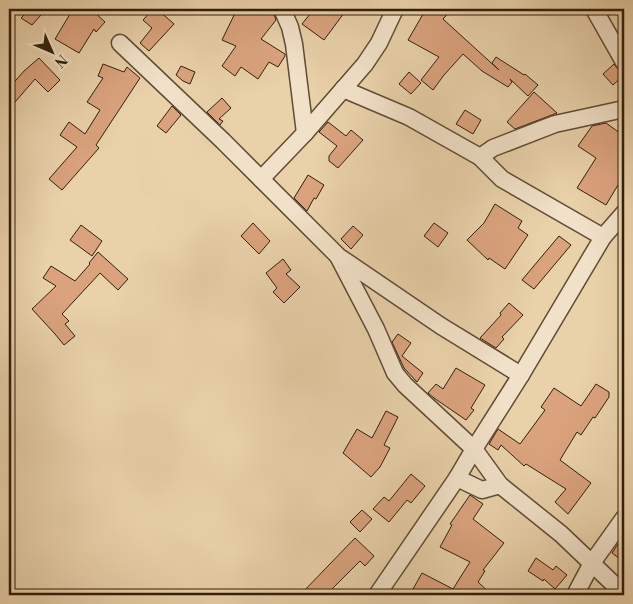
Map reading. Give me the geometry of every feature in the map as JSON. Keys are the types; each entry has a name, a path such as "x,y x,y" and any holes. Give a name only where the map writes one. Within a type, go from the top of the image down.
{"street":[{"path":"282,9 290,27 294,44 305,133"},
{"path":"261,179 305,133 365,64 379,42 395,9"},
{"path":"594,9 624,62"},
{"path":"120,43 223,141 338,256 441,326 521,375"},
{"path":"344,89 409,117 480,157 502,180 603,237"},
{"path":"480,157 493,148 555,124 624,109"},
{"path":"377,595 457,478 603,237 624,214"},
{"path":"338,256 376,329 395,373 405,385 474,449 500,485 561,534 624,594"},
{"path":"457,478 482,490 500,485"},
{"path":"575,595 592,563 624,518"}],"building":[{"path":"30,9 34,9 41,15 32,25 21,18"},
{"path":"73,9 91,9 105,22 96,32 94,29 79,53 55,39"},
{"path":"153,9 157,9 174,24 149,51 140,43 152,28 143,20"},
{"path":"237,9 272,9 276,20 261,39 285,54 285,56 278,67 269,62 258,79 241,67 235,76 222,66 236,46 222,40"},
{"path":"314,9 347,9 324,40 302,24"},
{"path":"426,9 452,9 443,19 499,70 492,63 496,57 525,74 538,85 528,96 510,79 512,82 508,87 482,71 463,54 433,90 421,80 439,57 408,40"},
{"path":"39,58 60,80 48,92 35,79 9,109 9,88"},
{"path":"103,64 124,72 127,67 140,78 96,145 99,148 62,190 49,179 77,147 60,135 69,122 85,134 100,110 87,102 103,78 98,76"},
{"path":"614,64 624,75 613,85 603,74"},
{"path":"181,66 195,72 190,84 176,75"},
{"path":"409,72 421,83 411,94 399,84"},
{"path":"534,92 557,113 515,129 507,122"},
{"path":"222,98 231,108 219,119 223,121 220,125 207,112"},
{"path":"172,106 181,115 166,133 157,126"},
{"path":"465,110 481,120 473,134 456,124"},
{"path":"328,122 346,136 351,130 363,140 338,168 329,161 329,156 337,146 319,132"},
{"path":"606,123 624,136 624,192 618,185 606,205 577,188 596,158 578,146 592,126"},
{"path":"308,175 324,185 307,211 294,198"},
{"path":"495,204 522,221 518,228 528,235 505,269 489,258 488,260 467,240 484,223"},
{"path":"253,223 270,241 259,254 241,236"},
{"path":"434,223 448,233 438,247 424,236"},
{"path":"81,225 102,241 92,256 70,240"},
{"path":"353,226 363,235 351,249 341,239"},
{"path":"559,236 571,245 534,289 522,280"},
{"path":"98,252 128,279 118,290 100,273 62,314 69,321 65,324 75,336 64,345 32,309 56,286 43,278 51,266 75,281"},
{"path":"283,259 291,270 286,274 300,287 284,303 273,292 277,288 266,273"},
{"path":"509,303 523,315 502,337 504,339 496,348 480,338"},
{"path":"398,334 411,343 402,356 423,373 417,382 404,368 392,342"},
{"path":"456,368 485,385 471,408 474,410 466,420 428,393 436,384 443,389"},
{"path":"596,384 609,392 609,397 581,435 577,432 560,460 591,483 568,514 555,502 566,489 526,464 524,466 501,445 498,450 489,444 498,429 520,444 545,410 541,407 554,388 581,406"},
{"path":"386,411 398,417 384,445 390,448 380,467 371,477 343,453 357,429 372,438"},
{"path":"411,474 425,486 411,503 407,500 389,522 373,509 384,497 389,501"},
{"path":"470,495 483,504 473,519 504,543 483,570 485,571 478,582 492,595 425,595 413,589 422,573 453,589 470,562 440,547 452,525 450,524"},
{"path":"362,510 372,519 360,532 350,522"},
{"path":"624,535 624,562 612,553"},
{"path":"355,538 374,556 365,566 360,561 326,595 300,595"},
{"path":"536,558 553,570 556,566 567,575 555,589 544,579 543,581 528,571"}]}
